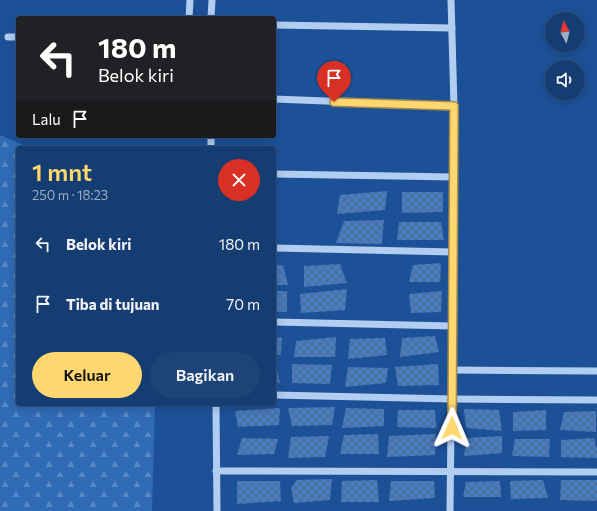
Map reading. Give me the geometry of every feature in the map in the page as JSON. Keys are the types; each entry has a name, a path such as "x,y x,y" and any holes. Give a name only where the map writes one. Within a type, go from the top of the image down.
{"street":[{"path":"189,16 190,0"},
{"path":"211,16 212,0"},
{"path":"450,511 453,370 452,326 454,177 454,106 451,0"},
{"path":"276,26 452,28"},
{"path":"8,37 16,37"},
{"path":"276,99 454,106"},
{"path":"276,174 454,177"},
{"path":"276,248 453,252"},
{"path":"276,322 452,326"},
{"path":"453,370 597,370"},
{"path":"276,395 452,399 597,400"},
{"path":"216,406 216,511"},
{"path":"216,471 597,472"}],"green space":[{"path":"0,135 25,146 16,146 16,406 155,406 152,511 0,511"}],"building":[{"path":"387,191 385,210 337,214 340,195"},
{"path":"402,192 443,192 443,212 402,213"},
{"path":"384,220 382,244 336,243 344,221"},
{"path":"399,222 441,222 444,240 397,240"},
{"path":"441,263 440,282 409,282 413,265"},
{"path":"340,264 347,283 304,287 304,266"},
{"path":"276,265 283,265 288,285 276,285"},
{"path":"347,289 345,310 301,313 300,294"},
{"path":"276,291 287,291 287,312 276,312"},
{"path":"442,291 441,312 411,313 409,294"},
{"path":"435,336 439,352 400,357 402,338"},
{"path":"282,337 281,355 276,355 276,338"},
{"path":"336,337 335,357 294,357 296,341"},
{"path":"385,338 387,355 348,359 350,339"},
{"path":"292,364 332,365 330,384 292,383"},
{"path":"438,364 439,385 398,386 395,367"},
{"path":"276,366 280,383 276,383"},
{"path":"348,367 388,368 386,383 345,387"},
{"path":"335,407 332,425 292,426 288,408"},
{"path":"280,408 279,425 238,427 235,411"},
{"path":"346,408 384,409 384,426 342,428"},
{"path":"464,409 499,410 502,431 466,428"},
{"path":"398,410 435,410 436,428 397,427"},
{"path":"546,410 546,430 513,431 513,412"},
{"path":"596,411 596,432 560,430 564,412"},
{"path":"378,434 379,454 340,454 344,435"},
{"path":"436,434 435,455 387,457 389,436"},
{"path":"329,436 325,457 288,458 291,437"},
{"path":"502,436 502,453 464,456 467,438"},
{"path":"242,438 278,439 274,454 237,455"},
{"path":"594,438 597,449 597,458 561,457 561,440"},
{"path":"515,439 550,439 549,457 512,456"},
{"path":"332,479 330,500 294,503 291,488 297,480"},
{"path":"377,480 379,502 341,502 342,481"},
{"path":"543,480 548,498 511,499 510,481"},
{"path":"561,480 597,480 597,501 560,500"},
{"path":"237,481 280,481 281,501 237,504"},
{"path":"391,481 434,481 435,498 389,501"},
{"path":"500,481 501,497 463,497 466,482"}],"route":[{"path":"334,102 454,106 452,428"}]}
